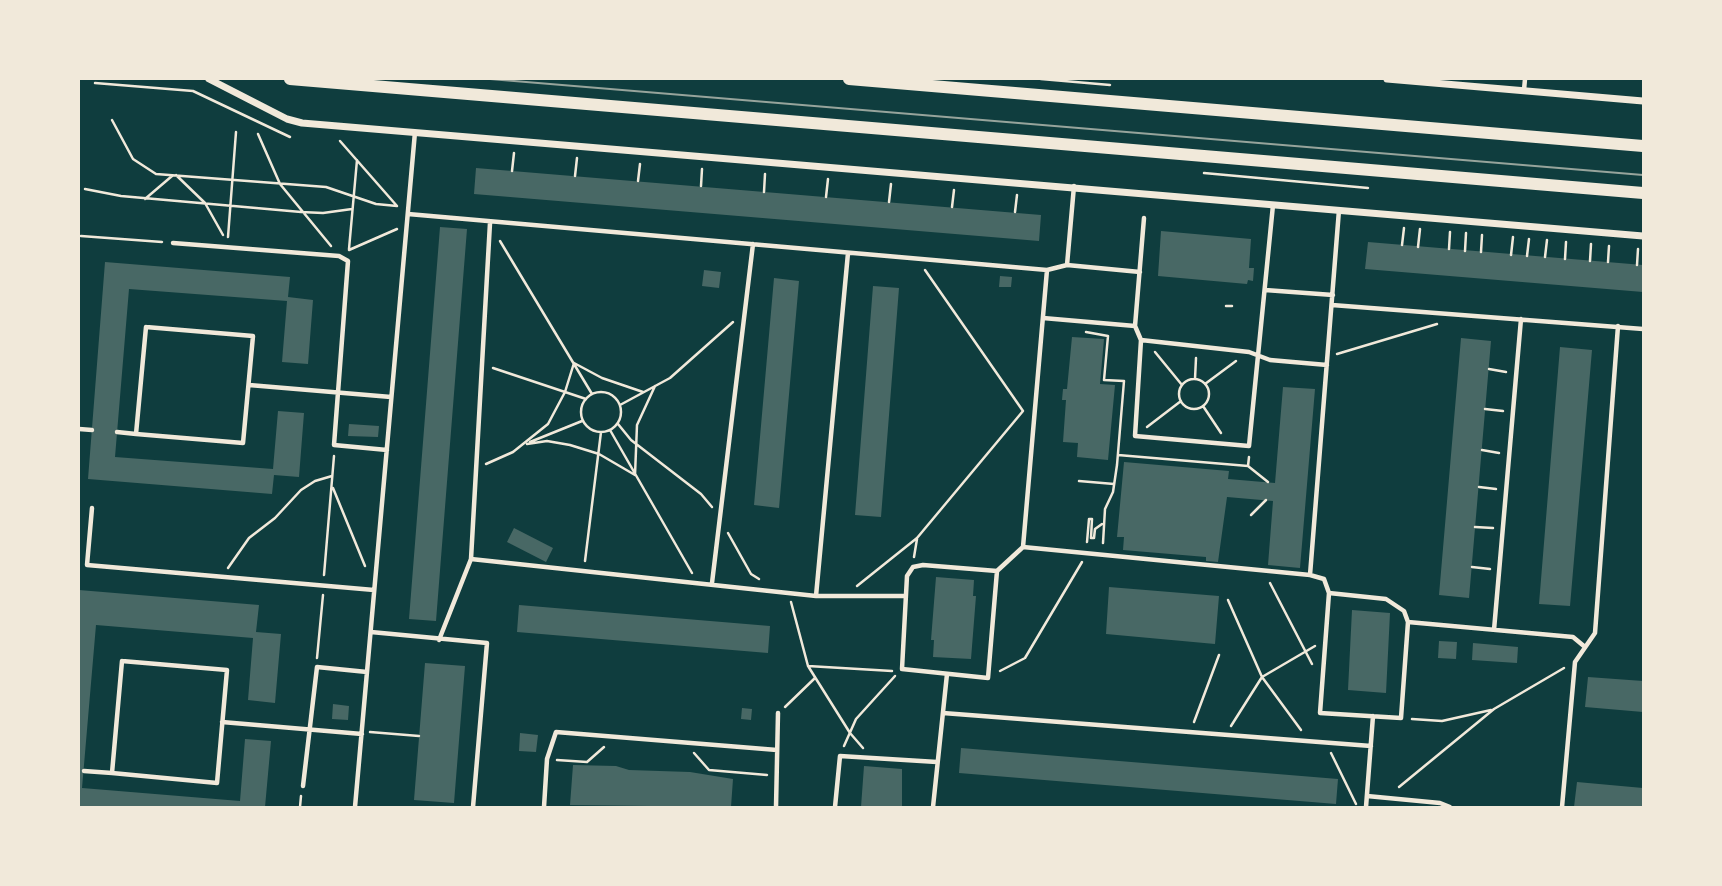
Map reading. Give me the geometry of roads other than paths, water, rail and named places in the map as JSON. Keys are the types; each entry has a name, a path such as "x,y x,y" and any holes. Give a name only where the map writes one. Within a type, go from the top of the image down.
{"main road":[{"path":"290,79 1643,193"},
{"path":"849,79 1643,146"}],"street":[{"path":"209,79 287,119 302,123 1643,236"},
{"path":"1387,79 1643,100"}],"lane":[{"path":"1524,90 1525,79"},
{"path":"355,807 415,131"},
{"path":"1067,265 1074,186"},
{"path":"1144,218 1135,326 1143,340 1135,436 1249,446 1273,204"},
{"path":"1310,575 1339,209"},
{"path":"408,211 489,223 1047,270 1067,265 1140,272"},
{"path":"439,640 471,559 484,364 489,223"},
{"path":"173,243 339,256 348,261 350,272 334,445 387,450"},
{"path":"712,583 753,244"},
{"path":"816,596 848,253"},
{"path":"997,572 923,565 913,567 907,576 902,669 988,678 997,572 1023,547 1047,270"},
{"path":"1265,290 1333,295"},
{"path":"1332,305 1643,328"},
{"path":"1043,318 1135,326"},
{"path":"1494,630 1521,319"},
{"path":"1562,807 1575,662 1595,633 1618,326"},
{"path":"117,432 136,434 243,443 253,336 146,327 136,434"},
{"path":"1143,340 1249,352 1259,356 1327,365"},
{"path":"248,385 391,397"},
{"path":"79,429 92,430"},
{"path":"92,508 87,565 374,590"},
{"path":"1023,547 1264,570 1324,579 1329,593 1320,713 1401,718 1408,622 1404,611 1386,598 1329,593"},
{"path":"471,559 697,581 816,596 905,596"},
{"path":"1408,622 1573,637 1585,647"},
{"path":"370,632 487,643 473,807"},
{"path":"84,771 217,783 227,670 122,661 112,773"},
{"path":"303,786 317,667 367,672"},
{"path":"933,807 947,674"},
{"path":"776,807 779,713"},
{"path":"943,713 1371,746"},
{"path":"1366,807 1373,716"},
{"path":"222,722 362,733"},
{"path":"544,807 547,759 556,732 778,750"},
{"path":"835,807 840,756 937,762"},
{"path":"1367,796 1440,803 1450,807"}],"tram line":[{"path":"490,79 1643,175"}]}
